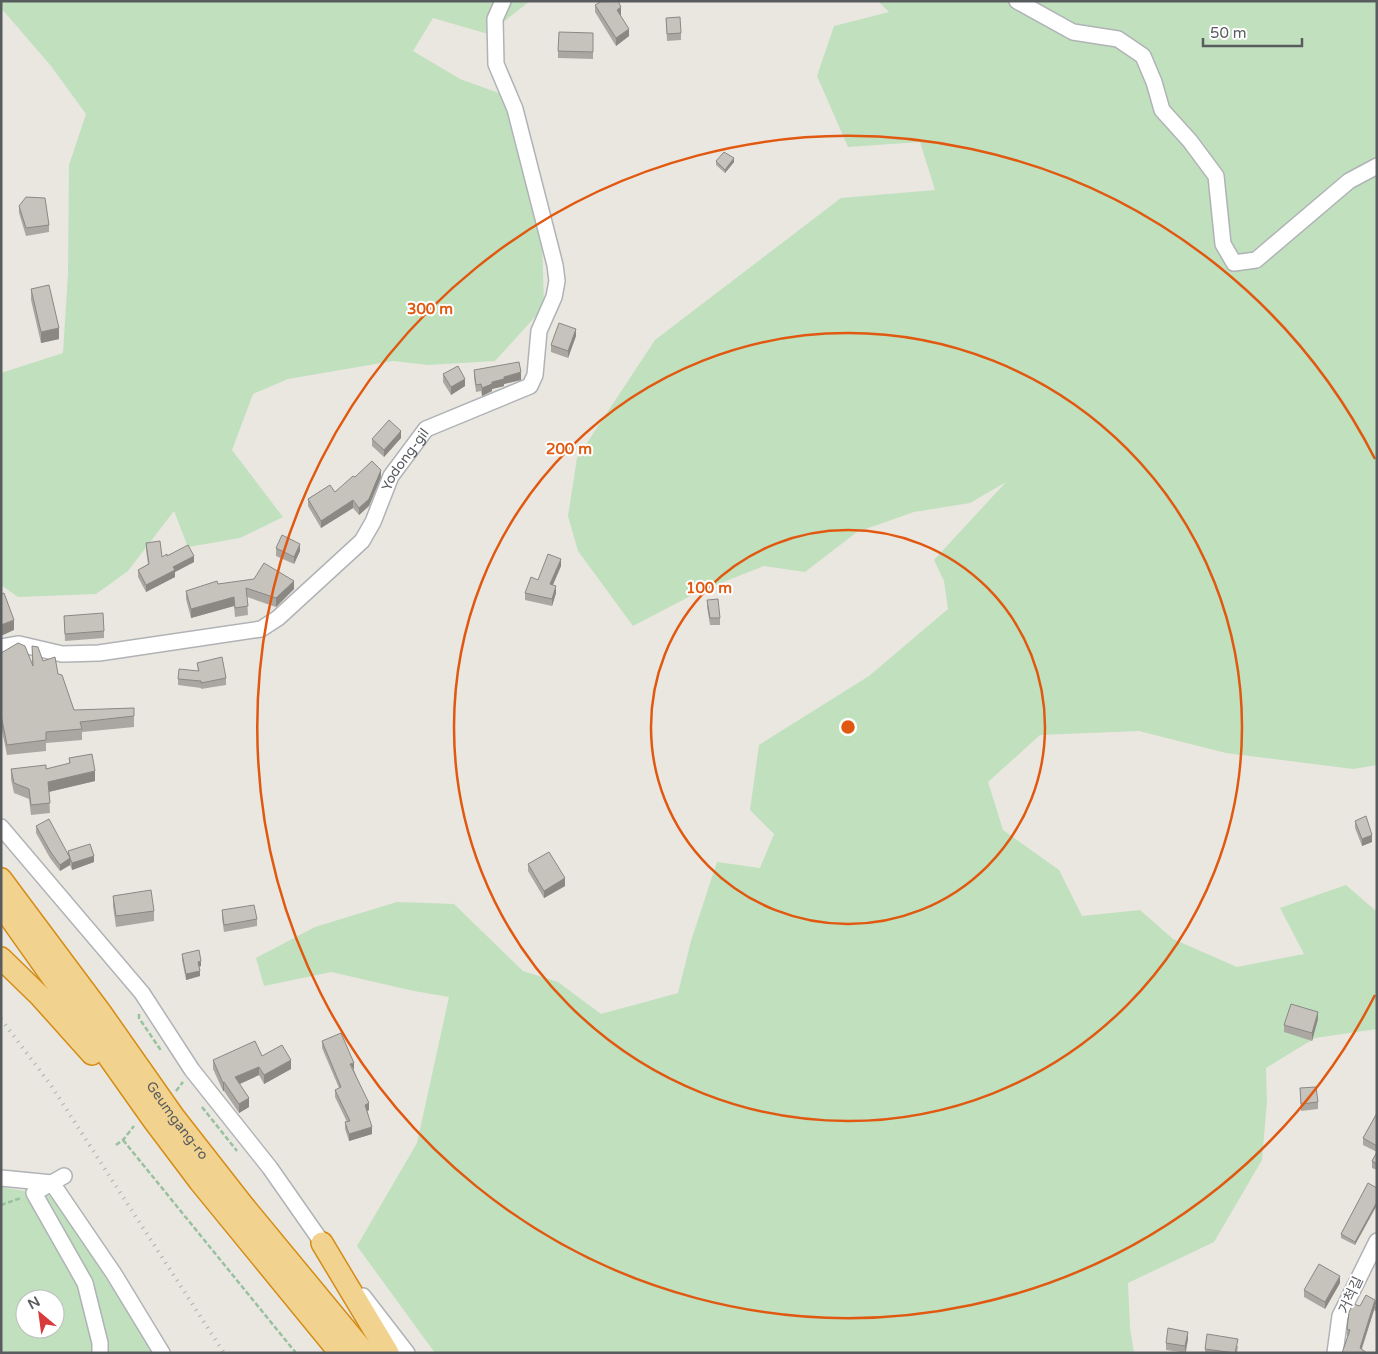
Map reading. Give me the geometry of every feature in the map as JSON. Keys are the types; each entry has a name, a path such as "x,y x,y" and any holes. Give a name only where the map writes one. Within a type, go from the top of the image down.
{"highway":[{"name":"Geumgang-ro","path":"1,879 95,1005 180,1124 242,1204 365,1353"},
{"name":"Geumgang-ro","path":"1,905 144,1124 200,1182 340,1353"},
{"path":"1,958 40,996 144,1124"},
{"path":"322,1243 388,1353"}],"street":[{"name":"Yodong-gil","path":"1,647 19,644 62,654 98,652 262,629 278,618 362,541 373,522 391,476 426,428 530,386 534,375 539,331 554,297 557,281 555,265 514,109 496,64 495,19 503,1"},
{"path":"1018,1 1072,32 1118,39 1143,56 1154,82 1162,110 1190,141 1216,176 1223,244 1234,264 1256,260 1350,182 1377,166"},
{"path":"1,827 142,993 192,1070 270,1168 322,1243 407,1353"},
{"path":"1,1178 58,1179"},
{"path":"58,1179 34,1193 85,1283 100,1343 100,1353"},
{"path":"58,1179 162,1353"},
{"name":"거척길","path":"1335,1353 1340,1316 1377,1241"}],"path":[{"path":"176,1091 183,1082"},
{"path":"116,1144 144,1124"},
{"path":"123,1140 296,1353"},
{"path":"1,1198 3,1204 34,1193"}],"green space":[{"path":"1,1 530,1 488,34 433,18 413,51 460,79 510,97 542,236 544,307 495,361 428,365 393,361 288,379 253,394 232,450 283,517 240,538 188,547 174,511 128,571 96,594 18,597 1,585 1,373 63,353 68,273 69,165 86,114 51,66 1,8"},
{"path":"878,1 1377,1 1377,765 1353,769 1226,753 1139,731 1040,735 988,782 1003,830 1059,870 1082,916 1140,910 1173,939 1237,967 1304,954 1280,908 1346,885 1377,912 1377,1029 1315,1038 1266,1068 1267,1101 1262,1160 1214,1242 1128,1283 1130,1328 1134,1353 435,1353 357,1246 417,1143 449,997 331,972 264,986 256,958 315,927 397,902 454,904 523,971 558,982 601,1014 678,993 691,941 717,862 760,868 774,834 750,810 759,745 869,676 948,609 944,581 934,560 1006,482 970,503 914,512 857,532 805,572 764,566 698,592 633,626 578,551 568,516 577,458 655,340 841,198 935,190 920,142 848,147 817,76 834,26 889,12"},
{"path":"1,1187 53,1196 154,1353 1,1353"}],"building":[{"path":"602,1 618,1 621,7 617,10 629,29 616,38 595,5"},
{"path":"680,17 681,33 667,34 666,18"},
{"path":"559,32 593,33 593,52 558,51"},
{"path":"724,152 734,158 725,170 716,161"},
{"path":"26,197 45,198 49,225 26,228 19,206"},
{"path":"49,285 59,328 41,332 31,289"},
{"path":"559,323 576,329 568,351 551,345"},
{"path":"519,362 521,372 504,377 504,379 492,382 492,384 482,388 481,384 476,385 474,370"},
{"path":"458,366 465,379 451,387 443,374"},
{"path":"389,420 401,431 384,450 372,439"},
{"path":"372,461 381,470 369,499 359,508 353,500 321,521 308,499 330,485 335,492"},
{"path":"282,535 300,544 294,557 276,548"},
{"path":"160,541 162,557 188,545 194,556 173,567 175,570 146,585 138,570 149,564 146,543"},
{"path":"548,554 561,559 550,584 556,586 552,599 525,593 531,577 538,580"},
{"path":"264,563 294,581 276,598 246,588 248,606 235,608 234,597 191,609 186,591 217,581 218,584 254,579"},
{"path":"4,593 14,620 1,625 1,594"},
{"path":"718,599 720,618 710,618 707,600"},
{"path":"103,613 104,631 65,634 64,616"},
{"path":"18,643 25,646 33,666 32,646 38,647 43,661 55,657 58,674 62,675 74,710 134,708 134,716 80,722 82,729 46,732 46,740 7,745 1,715 1,653"},
{"path":"222,657 226,678 201,683 201,681 178,679 179,669 199,671 197,663"},
{"path":"92,754 95,771 48,782 50,803 31,805 29,789 14,783 11,769 46,765 46,769 70,763 69,758"},
{"path":"1366,816 1372,835 1362,839 1355,821"},
{"path":"49,819 70,858 60,865 36,826"},
{"path":"90,844 94,856 72,863 68,851"},
{"path":"549,852 565,878 544,891 528,864"},
{"path":"151,890 154,911 116,916 113,896"},
{"path":"254,905 257,919 224,925 222,910"},
{"path":"199,950 201,961 198,962 200,971 186,974 182,954"},
{"path":"1291,1004 1318,1012 1312,1033 1284,1025"},
{"path":"341,1033 354,1063 350,1064 369,1103 365,1105 372,1127 349,1134 345,1122 350,1121 335,1090 341,1087 322,1041"},
{"path":"255,1041 262,1056 282,1045 291,1060 264,1075 259,1067 235,1077 249,1098 239,1104 223,1083 213,1060"},
{"path":"1316,1087 1318,1102 1301,1104 1300,1088"},
{"path":"1377,1113 1377,1146 1363,1138"},
{"path":"1377,1152 1377,1164 1372,1161"},
{"path":"1368,1183 1377,1188 1377,1202 1355,1242 1341,1234"},
{"path":"1319,1264 1340,1276 1325,1302 1304,1290"},
{"path":"1366,1295 1375,1300 1360,1348 1367,1353 1342,1353 1350,1330 1347,1329 1349,1312 1353,1304 1360,1306"},
{"path":"1168,1328 1188,1332 1185,1346 1166,1343"},
{"path":"1207,1334 1238,1339 1235,1353 1205,1349"}],"railway":[{"path":"1,1019 50,1084 224,1353"}]}
